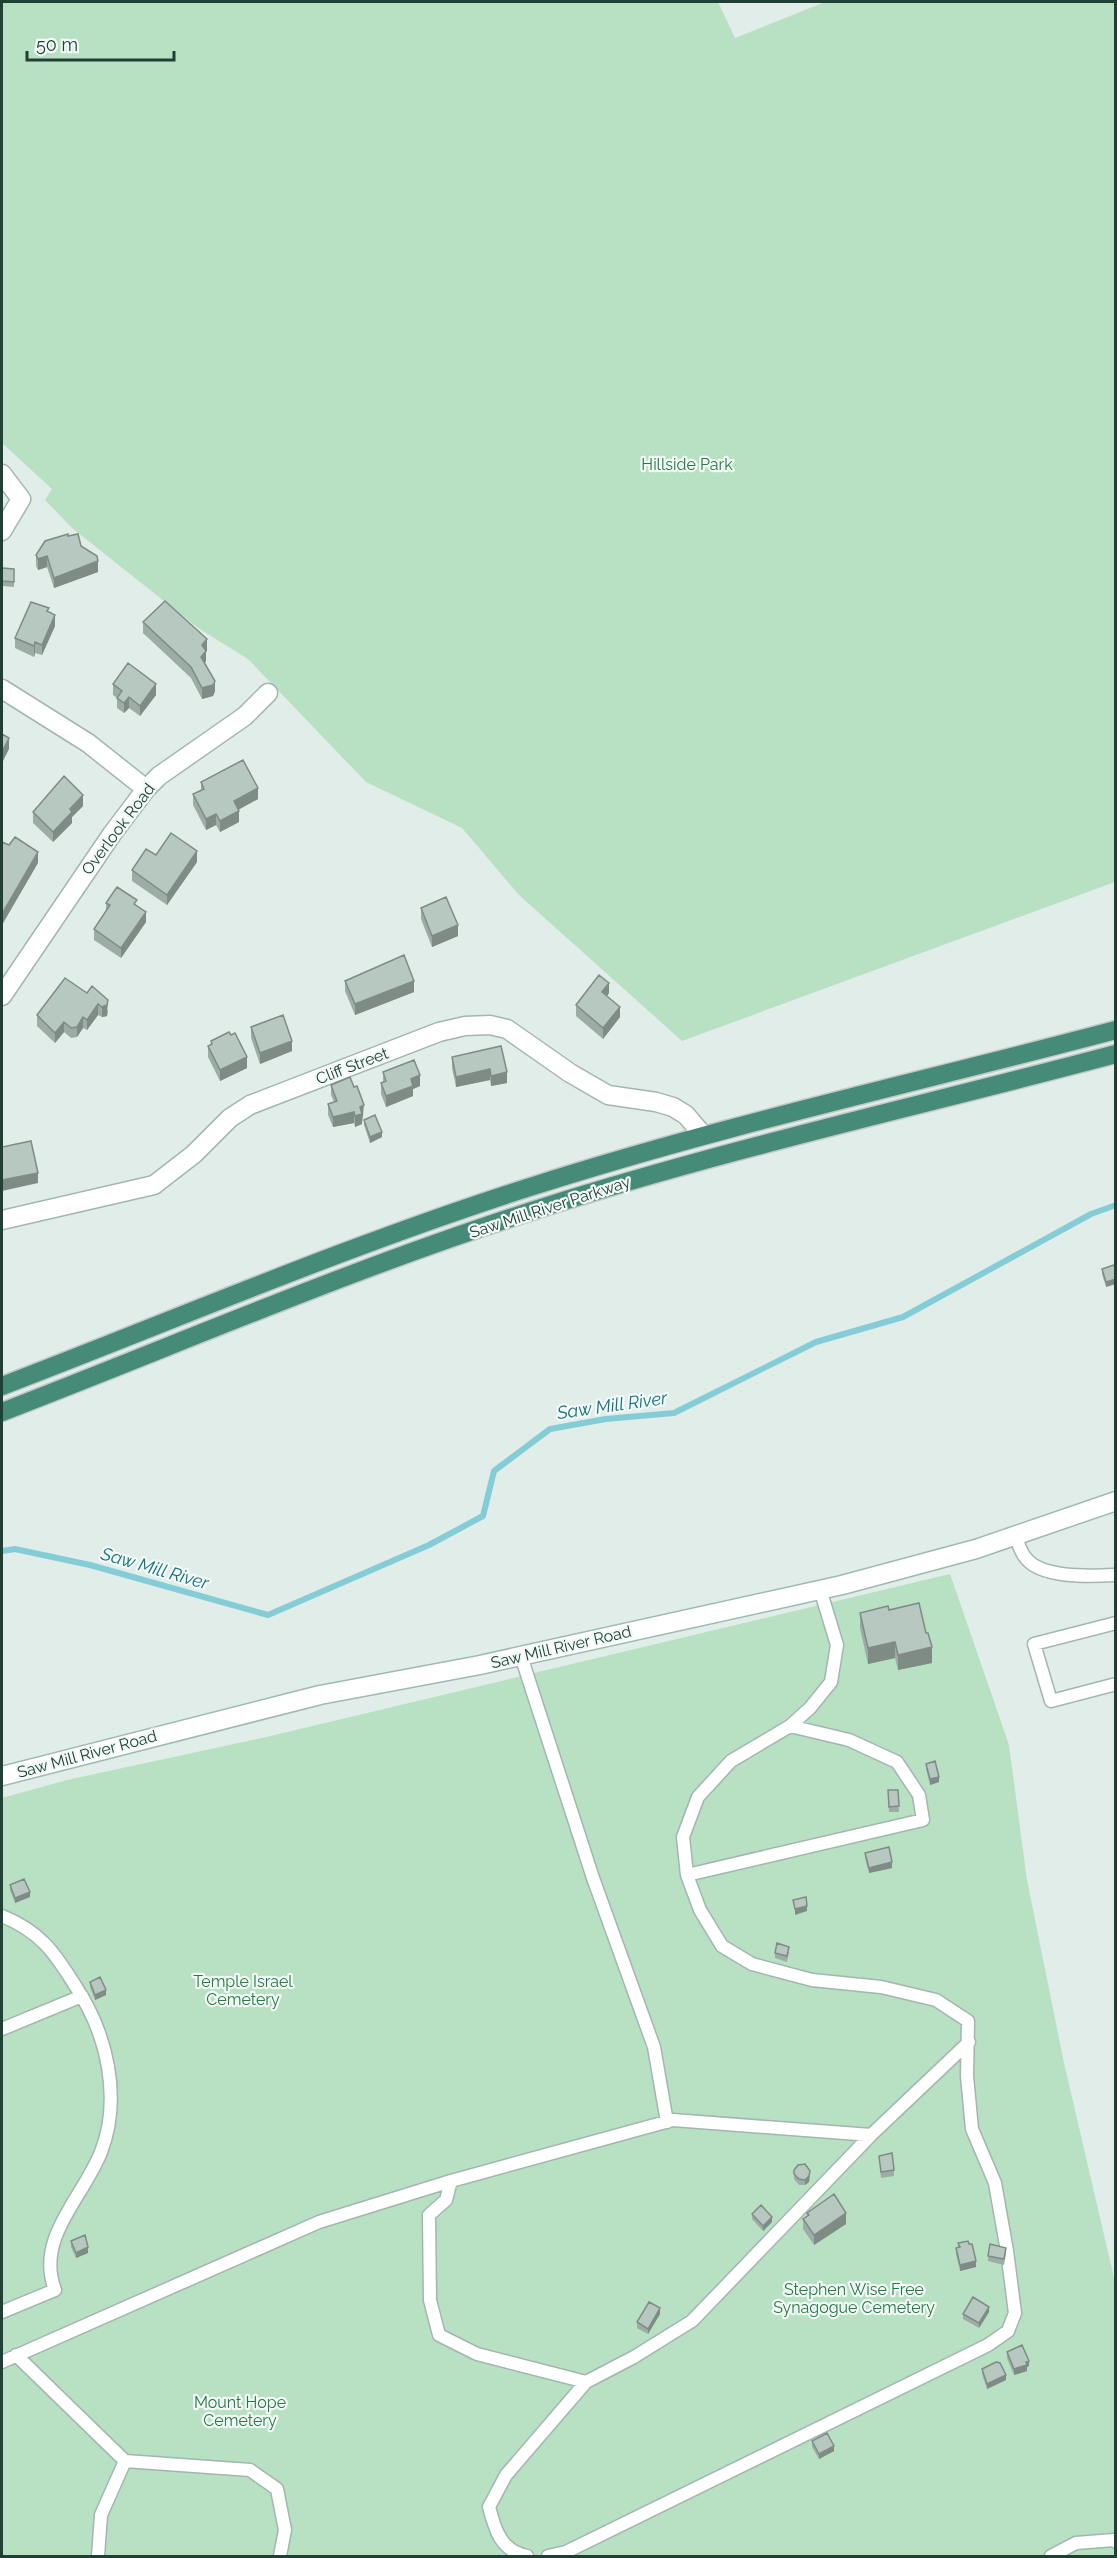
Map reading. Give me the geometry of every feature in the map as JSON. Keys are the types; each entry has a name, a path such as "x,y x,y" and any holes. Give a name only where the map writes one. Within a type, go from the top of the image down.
{"highway":[{"name":"Saw Mill River Parkway","path":"2,1386 394,1233 529,1187 704,1136 1116,1030"},
{"name":"Saw Mill River Parkway","path":"2,1412 403,1256 530,1212 687,1165 1116,1054"}],"street":[{"path":"2,474 21,499 2,531"},
{"path":"2,689 88,743 146,789"},
{"name":"Overlook Road","path":"2,996 112,834 146,789 159,776 245,716 268,693"},
{"path":"2,964 20,968"},
{"name":"Cliff Street","path":"2,1220 154,1185 194,1154 230,1118 250,1105 439,1032 465,1026 490,1025 507,1029 570,1073 608,1095 656,1102 673,1107 686,1115 704,1136"},
{"name":"Saw Mill River Road","path":"2,1776 320,1695 521,1656 820,1589 947,1557 1116,1502"}],"lane":[{"path":"1015,1535 1025,1558 1040,1568 1070,1575 1116,1575"},
{"path":"548,2556 566,2552 988,2345 1008,2331 1014,2313 1007,2251 995,2183 972,2129 967,2076 968,2021 936,2000 881,1987 812,1980 752,1964 722,1946 700,1910 687,1875 683,1837 698,1797 730,1761 790,1726 810,1708 831,1682 837,1645 820,1589"},
{"path":"1116,1623 1034,1644 1051,1701 1116,1684"},
{"path":"521,1656 593,1878 654,2047 667,2122"},
{"path":"687,1875 923,1820 920,1795 897,1762 849,1740 790,1726"},
{"path":"2,1916 41,1939 54,1953 82,1996 99,2030 108,2071 111,2106 108,2130 100,2154 56,2235 49,2257 50,2276 56,2290 2,2312"},
{"path":"2,2029 82,1996"},
{"path":"527,2556 515,2554 503,2544 493,2524 489,2506 507,2475 585,2382 634,2357 692,2321 871,2135 969,2042"},
{"path":"2,2362 319,2222 451,2181 673,2120 871,2135"},
{"path":"451,2181 446,2200 429,2215 430,2300 439,2335 477,2354 585,2382"},
{"path":"16,2355 125,2461 250,2470 277,2489 285,2530 280,2556"},
{"path":"98,2556 101,2515 125,2461"},
{"path":"1051,2556 1076,2543 1114,2540 1116,2542"}],"green space":[{"name":"Hillside Park","path":"2,2 718,2 735,38 825,2 1115,2 1115,882 682,1041 519,895 462,828 366,782 248,659 198,628 72,528 45,500 52,489 2,443"},
{"path":"950,1574 1009,1745 1027,1880 1064,2063 1115,2282 1115,2556 2,2556 2,1798 67,1780 262,1738"}],"building":[{"path":"68,534 68,536 78,534 81,546 97,556 98,561 54,578 47,556 38,559 36,555 45,541"},
{"path":"2,568 14,569 14,582 2,581"},
{"path":"165,601 207,639 202,645 206,651 201,657 215,681 213,685 202,688 191,667 143,622"},
{"path":"31,602 49,608 47,611 55,615 42,645 35,642 34,646 15,638"},
{"path":"128,663 156,684 140,706 129,697 124,703 117,698 122,691 113,684"},
{"path":"2,734 9,738 2,752"},
{"path":"243,760 258,788 234,801 239,811 220,821 216,814 206,819 193,794 204,789 201,782"},
{"path":"64,776 83,795 70,809 72,812 53,832 33,812"},
{"path":"171,833 197,851 167,895 132,870 146,849 156,855"},
{"path":"15,837 38,852 2,914 2,842 9,845"},
{"path":"117,887 137,900 134,904 146,912 121,948 94,929 110,905 106,903"},
{"path":"446,897 458,925 432,936 421,908"},
{"path":"404,955 414,981 355,1004 345,981"},
{"path":"599,975 609,983 602,992 620,1007 603,1028 576,1005"},
{"path":"65,978 87,993 92,986 108,1000 107,1005 102,1007 98,1004 87,1020 83,1017 77,1027 71,1028 64,1022 55,1033 37,1015"},
{"path":"283,1015 292,1041 260,1053 251,1027"},
{"path":"229,1032 231,1035 235,1033 247,1057 220,1070 208,1046 212,1044 211,1041"},
{"path":"501,1046 507,1072 491,1076 490,1069 456,1077 452,1057"},
{"path":"414,1060 420,1075 411,1079 413,1086 386,1096 381,1083 386,1081 383,1072"},
{"path":"350,1077 354,1087 357,1086 364,1105 360,1107 362,1114 355,1116 354,1112 333,1117 328,1104 337,1101 331,1085"},
{"path":"375,1115 382,1132 370,1137 364,1120"},
{"path":"31,1141 38,1173 2,1180 2,1147"},
{"path":"1114,1265 1116,1279 1106,1282 1102,1269"},
{"path":"919,1603 932,1647 898,1655 895,1642 868,1648 860,1613 888,1606 889,1610"},
{"path":"935,1761 939,1777 930,1779 926,1764"},
{"path":"888,1790 898,1790 899,1806 889,1807"},
{"path":"889,1847 892,1862 869,1868 865,1853"},
{"path":"24,1879 30,1892 15,1898 10,1885"},
{"path":"806,1897 807,1906 795,1909 793,1900"},
{"path":"777,1943 789,1947 787,1956 775,1953"},
{"path":"100,1977 106,1990 95,1995 90,1982"},
{"path":"892,2153 894,2170 881,2172 879,2156"},
{"path":"805,2164 810,2171 809,2176 805,2180 799,2179 794,2174 794,2170 798,2165"},
{"path":"834,2194 846,2213 814,2235 803,2219 809,2215 807,2213"},
{"path":"761,2205 772,2217 763,2226 752,2214"},
{"path":"85,2235 88,2247 76,2253 71,2241"},
{"path":"968,2241 972,2244 976,2261 960,2265 956,2248 960,2247 958,2243"},
{"path":"990,2244 1006,2248 1004,2259 988,2256"},
{"path":"973,2297 989,2307 979,2323 963,2314"},
{"path":"649,2302 660,2308 648,2329 637,2322"},
{"path":"1022,2345 1029,2361 1026,2362 1027,2365 1014,2369 1007,2352"},
{"path":"996,2362 1000,2363 1006,2375 987,2384 982,2369"},
{"path":"827,2433 834,2446 819,2454 812,2441"}],"waterway":[{"name":"Saw Mill River","path":"2,1551 15,1549 90,1565 268,1615 429,1545 483,1516 494,1471 550,1429 606,1419 674,1413 816,1342 903,1317 1091,1214 1116,1205"}],"park label":[{"name":"Temple Israel Cemetery","path":"243,1990"},
{"name":"Stephen Wise Free Synagogue Cemetery","path":"854,2298"},
{"name":"Mount Hope Cemetery","path":"240,2411"}]}
